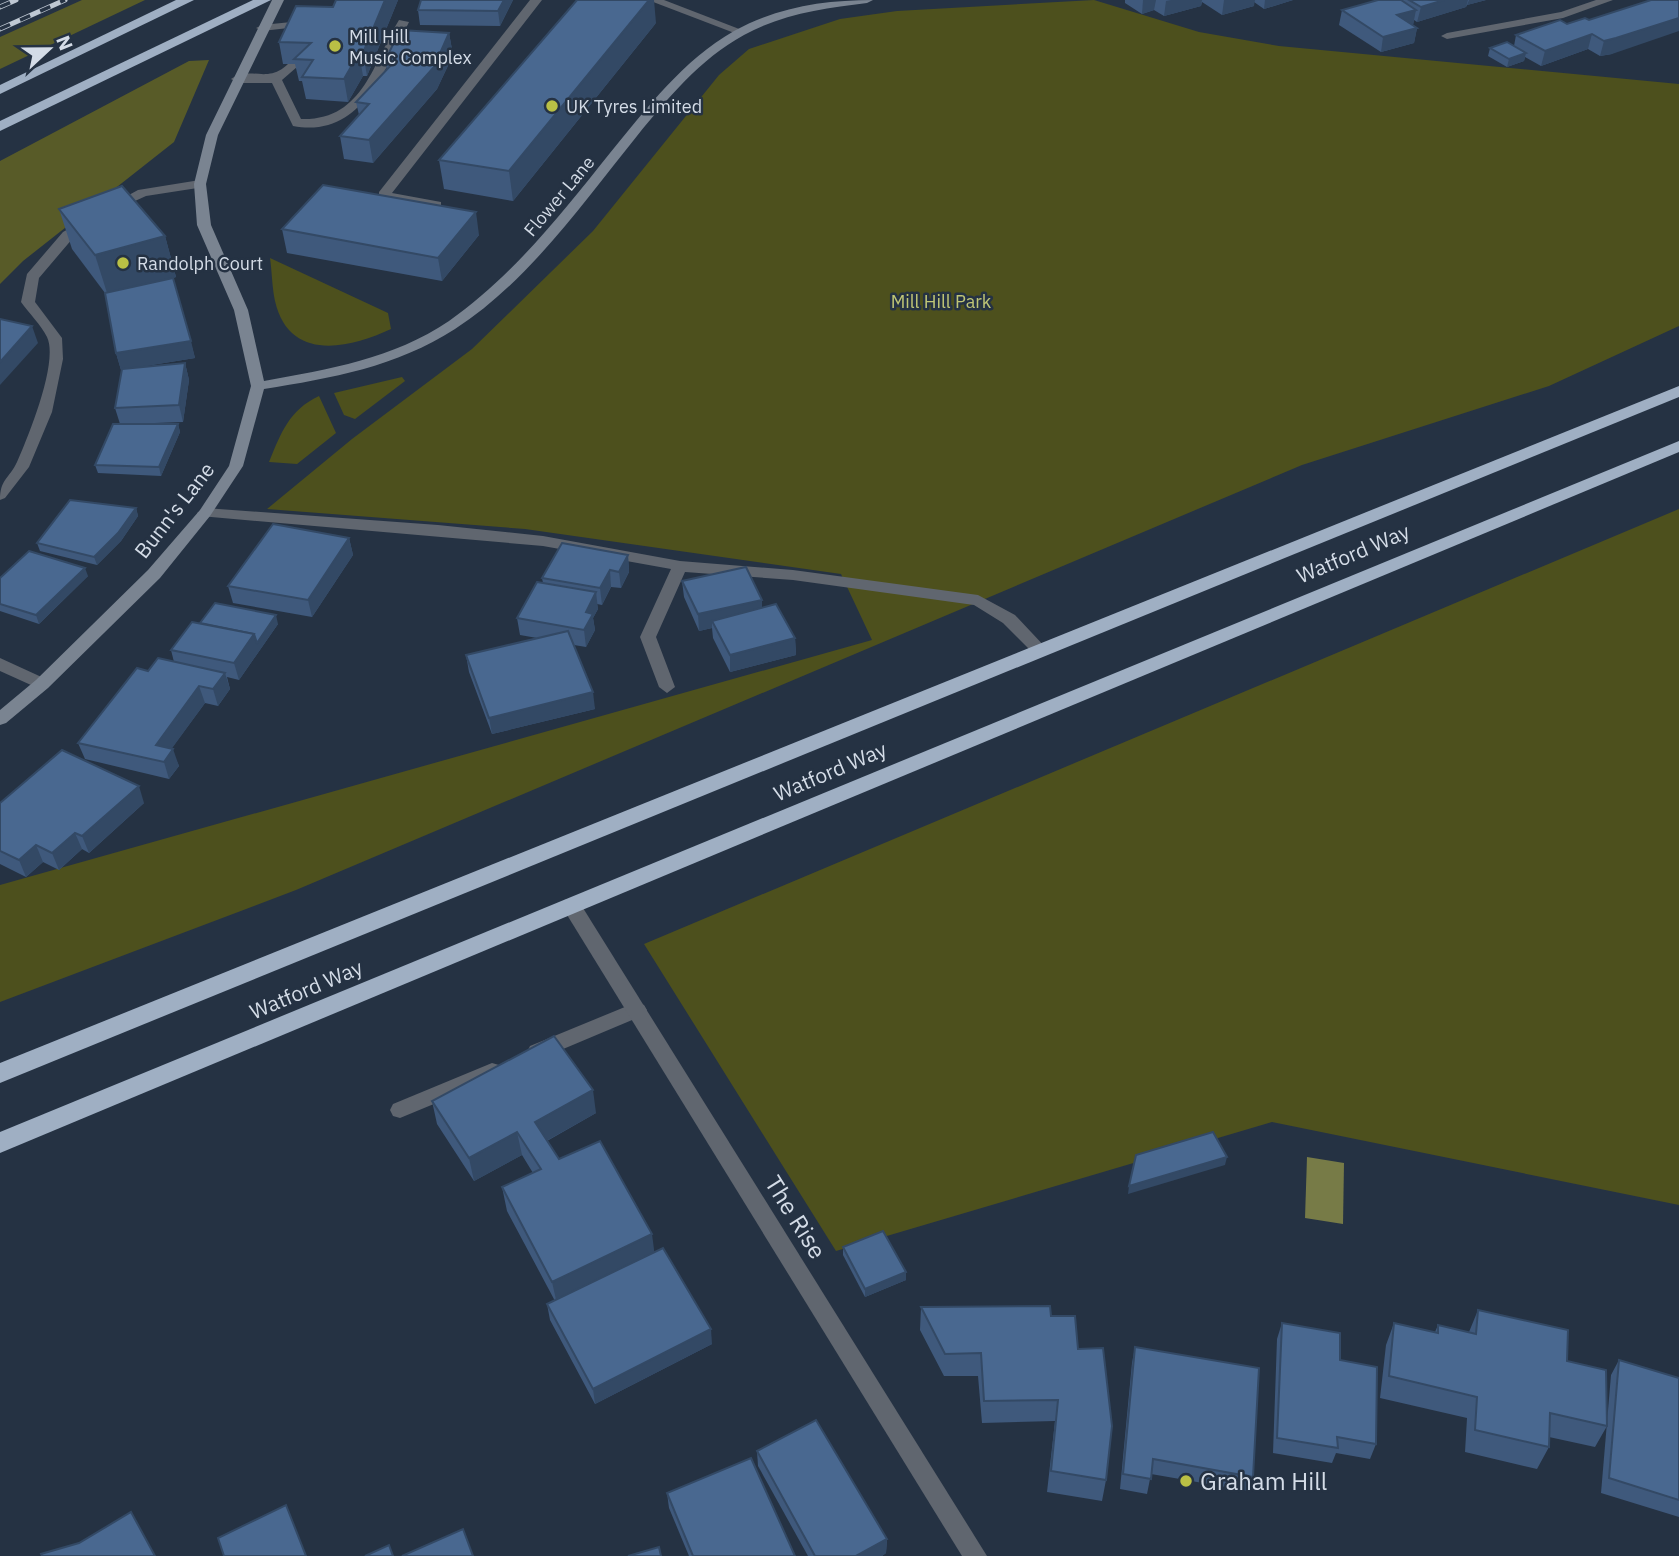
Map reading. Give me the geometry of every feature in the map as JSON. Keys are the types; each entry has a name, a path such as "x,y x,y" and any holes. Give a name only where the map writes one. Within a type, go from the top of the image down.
{"highway":[{"path":"0,90 187,0"},
{"path":"0,127 264,0"},
{"name":"Watford Way","path":"0,1073 1679,391"},
{"name":"Watford Way","path":"0,1143 1679,446"}],"street":[{"name":"Bunn's Lane","path":"0,719 42,684 154,574 205,513 236,466 258,386 241,310 213,251 204,225 200,184 212,135 237,79 278,0"},
{"path":"456,209 384,195 536,0"},
{"path":"654,0 741,32"},
{"name":"Flower Lane","path":"258,386 388,360 424,342 477,306 525,263 681,78 707,55 741,32 799,11 867,0"},
{"path":"1447,36 1563,15 1608,0"},
{"path":"237,79 276,79 301,58 320,22 262,28"},
{"path":"276,79 297,123 316,127 333,122 352,111 366,95 403,22"},
{"path":"0,495 22,467 45,412 56,359 55,338 28,302 32,277 68,235 98,214 143,194 200,184"},
{"path":"205,513 543,541 680,566 793,575 978,600 1009,619 1039,649"},
{"path":"667,687 648,637 680,566"},
{"path":"0,664 42,684"},
{"name":"The Rise","path":"571,905 975,1556"},
{"path":"400,1110 637,1010"}],"green space":[{"name":"Mill Hill Park","path":"1094,0 1199,32 1279,46 1679,84 1679,326 1549,386 1302,465 296,890 0,1002 0,885 872,640 841,574 525,529 267,509 352,439 472,349 593,231 719,75 749,49 840,19 897,11"},
{"path":"270,258 388,313 391,329 357,342 339,345 307,342 293,334 282,321 275,301"},
{"path":"402,377 405,381 355,419 344,415 334,393"},
{"path":"319,396 336,433 297,464 269,462 293,415"},
{"path":"1679,509 1679,1205 1272,1122 836,1251 644,944"}],"shaded area":[{"path":"82,0 145,0 0,69 0,37"},
{"path":"209,60 174,142 23,261 0,284 0,161 189,61"},
{"path":"1307,1157 1344,1163 1343,1224 1305,1218"}],"building":[{"path":"336,0 385,0 363,53 359,53 344,79 302,77 313,60 294,59 311,43 279,42 296,6 333,7"},
{"path":"421,0 504,0 498,11 418,10"},
{"path":"577,0 649,0 509,171 439,160"},
{"path":"1378,0 1401,0 1416,10 1397,15 1417,28 1383,37 1342,10"},
{"path":"1409,0 1444,0 1421,7"},
{"path":"1651,0 1679,0 1679,18 1604,41 1592,34 1545,51 1516,35 1560,20 1567,24 1585,18 1589,20"},
{"path":"400,30 449,33 434,67 369,140 340,136 369,104 356,102 395,61 385,61"},
{"path":"1507,42 1526,53 1509,59 1490,48"},
{"path":"323,185 476,212 438,258 282,229"},
{"path":"122,186 165,236 95,255 59,209"},
{"path":"173,278 191,341 116,353 105,293"},
{"path":"0,319 32,326 0,362"},
{"path":"185,363 179,405 115,408 122,369"},
{"path":"113,424 178,424 159,467 95,465"},
{"path":"70,500 136,508 118,533 94,557 37,543"},
{"path":"273,524 349,538 308,600 228,586"},
{"path":"562,543 628,555 619,572 610,570 600,588 542,578"},
{"path":"29,551 85,568 36,615 0,604 0,578"},
{"path":"746,567 762,600 698,614 682,581"},
{"path":"537,582 596,592 586,612 593,614 584,630 517,618"},
{"path":"215,603 276,615 257,643 254,634 200,623"},
{"path":"776,604 795,638 730,655 712,621"},
{"path":"192,622 254,634 234,663 171,650"},
{"path":"568,631 593,692 489,718 466,655"},
{"path":"158,658 225,673 213,689 199,686 156,745 173,749 164,762 78,743 137,668 148,671"},
{"path":"62,750 139,786 82,836 75,833 52,853 36,845 19,860 0,851 0,803"},
{"path":"554,1036 593,1090 535,1122 559,1159 600,1141 652,1234 552,1282 502,1187 541,1169 517,1132 469,1158 432,1101"},
{"path":"1213,1132 1227,1157 1129,1186 1136,1155"},
{"path":"883,1231 906,1272 865,1289 843,1247"},
{"path":"663,1248 711,1329 593,1389 547,1304"},
{"path":"1050,1306 1051,1316 1075,1316 1078,1349 1103,1348 1112,1426 1106,1480 1051,1471 1058,1400 984,1401 981,1353 945,1354 921,1307"},
{"path":"1478,1310 1568,1330 1567,1361 1606,1370 1607,1426 1550,1413 1549,1447 1475,1430 1477,1397 1389,1376 1394,1323 1438,1333 1438,1325 1476,1334"},
{"path":"1282,1323 1340,1333 1340,1360 1377,1367 1376,1444 1337,1437 1338,1448 1277,1438"},
{"path":"1135,1347 1259,1368 1253,1477 1153,1459 1151,1479 1123,1474"},
{"path":"1619,1360 1679,1378 1679,1500 1609,1478"},
{"path":"816,1420 887,1539 856,1556 815,1556 757,1451"},
{"path":"751,1458 795,1556 693,1556 667,1493"},
{"path":"286,1505 306,1556 224,1556 218,1538"},
{"path":"131,1512 155,1556 41,1554 79,1543"},
{"path":"463,1529 473,1556 402,1556"},
{"path":"389,1545 393,1556 365,1556"},
{"path":"659,1547 661,1556 628,1556"}],"railway":[{"path":"0,7 16,0"},
{"path":"0,29 65,0"}],"place":[{"name":"Mill Hill Music Complex","path":"335,46"},
{"name":"UK Tyres Limited","path":"552,106"},
{"name":"Randolph Court","path":"123,263"},
{"name":"Graham Hill","path":"1186,1481"}]}
